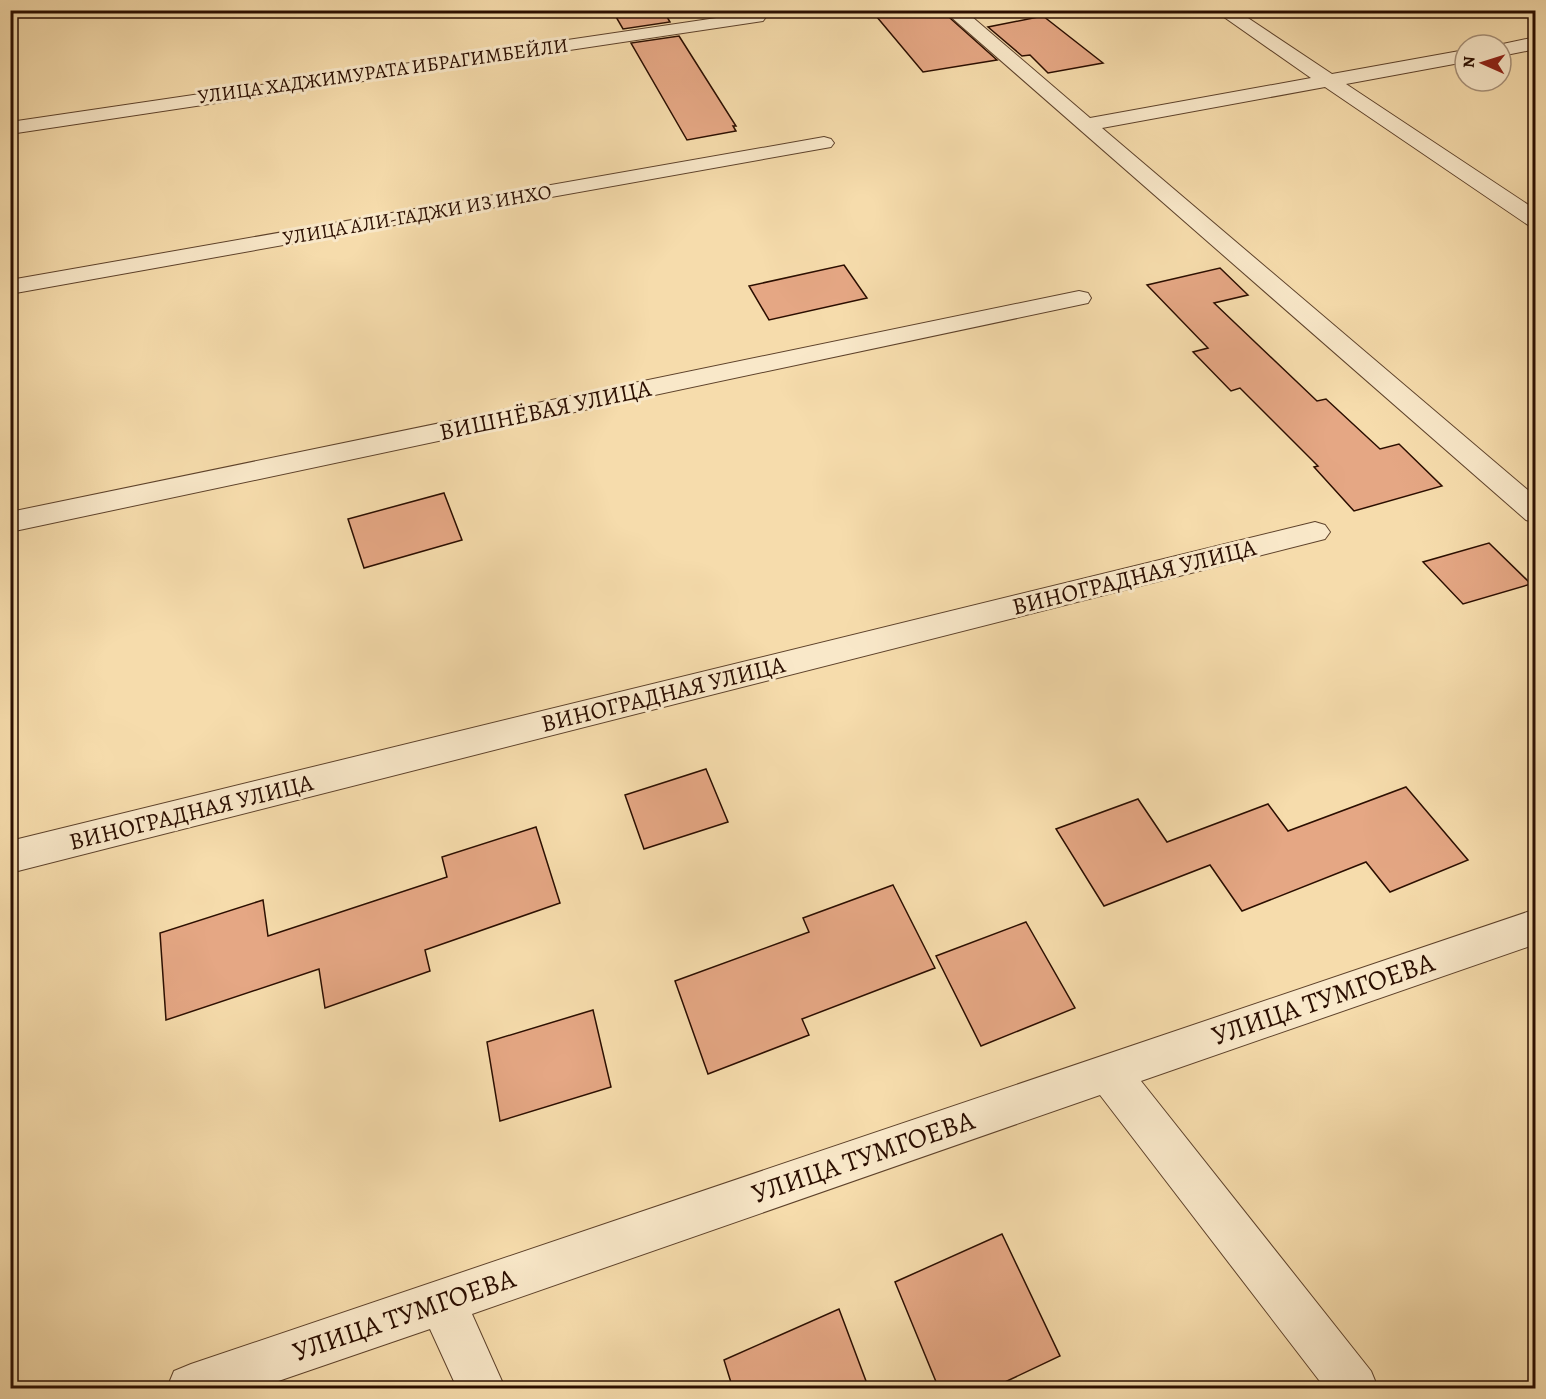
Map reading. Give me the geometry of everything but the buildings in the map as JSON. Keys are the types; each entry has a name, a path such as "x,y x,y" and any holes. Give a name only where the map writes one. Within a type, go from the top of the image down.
{"street":[{"path":"952,10 1536,513"},
{"path":"1222,10 1536,220"},
{"name":"УЛИЦА ХАДЖИМУРАТА ИБРАГИМБЕЙЛИ","path":"10,128 265,87 757,17"},
{"path":"1513,48 1536,43"},
{"path":"1087,125 1453,59"},
{"name":"УЛИЦА АЛИ-ГАДЖИ ИЗ ИНХО","path":"10,287 824,143"},
{"name":"ВИШНЁВАЯ УЛИЦА","path":"10,522 1079,298"},
{"name":"ВИНОГРАДНАЯ УЛИЦА","path":"10,857 1315,531"},
{"name":"УЛИЦА ТУМГОЕВА","path":"191,1389 1536,926"},
{"path":"1109,1073 1354,1389"},
{"path":"442,1302 481,1389"}]}
